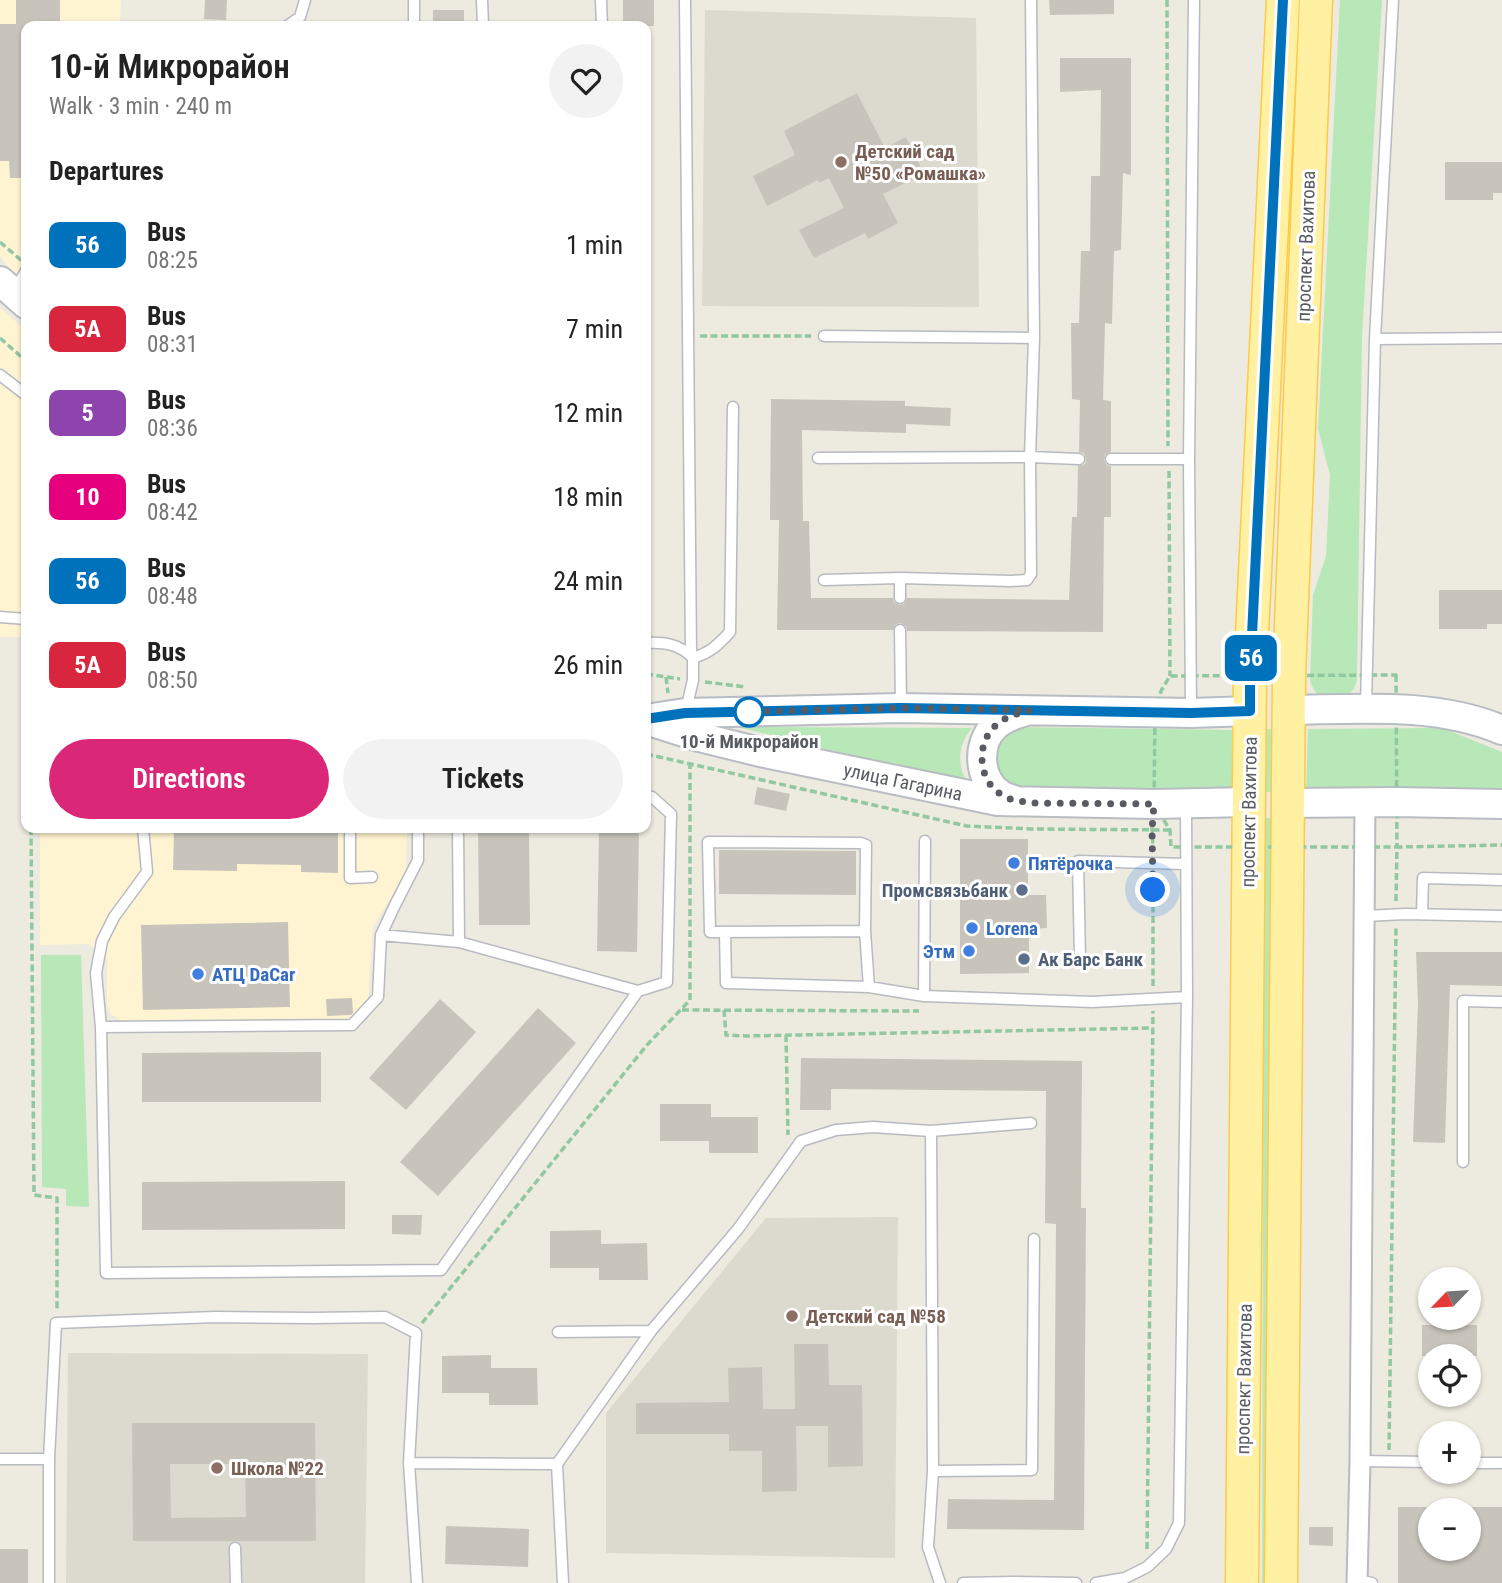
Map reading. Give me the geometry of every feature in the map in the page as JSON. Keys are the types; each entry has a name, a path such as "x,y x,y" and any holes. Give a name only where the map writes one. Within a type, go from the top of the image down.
{"main road":[{"name":"проспект Вахитова","path":"1242,1583 1250,676 1283,0"},
{"name":"проспект Вахитова","path":"1281,1583 1289,675 1316,0"},
{"name":"улица Гагарина","path":"651,718 685,713 900,708 1191,713 1366,709 1442,712 1502,730"},
{"path":"1030,710 1010,716 995,726 985,740 982,758 985,775 1001,795 1031,803"},
{"name":"улица Гагарина","path":"651,721 699,737 760,752 998,801 1502,804"}],"street":[{"path":"1362,1582 1360,1461 1365,802"}],"lane":[{"path":"300,21 305,0"},
{"path":"414,0 414,21"},
{"path":"482,0 483,21"},
{"path":"601,0 602,21"},
{"path":"685,0 693,680 685,713"},
{"path":"824,580 900,578 1012,581 1027,579 1031,574 1030,457 1034,338 1031,0"},
{"path":"1191,713 1189,459 1194,0"},
{"path":"1366,709 1375,339 1393,0"},
{"path":"824,336 1034,338"},
{"path":"1375,339 1502,338"},
{"path":"0,374 21,391"},
{"path":"692,657 708,653 730,632 733,407"},
{"path":"818,458 1079,458"},
{"path":"1111,459 1189,459"},
{"path":"900,578 900,598"},
{"path":"0,617 21,619"},
{"path":"900,708 901,631"},
{"path":"651,643 663,642 684,649 692,657"},
{"path":"381,935 459,942 638,991 667,982 671,814 651,797"},
{"path":"1096,1583 1125,1578 1147,1567 1166,1549 1179,1523 1187,997 1186,803"},
{"path":"143,833 146,872 114,917 102,941 96,973 101,1027 106,1273 441,1270 638,991"},
{"path":"350,833 350,878 372,877"},
{"path":"101,1027 352,1026 378,997 381,935 418,860 418,833"},
{"path":"458,833 459,942"},
{"path":"924,996 925,841"},
{"path":"865,931 710,932 708,842 866,845 865,931 869,987"},
{"path":"1080,960 1078,862 1185,864"},
{"path":"1422,914 1423,878 1502,880"},
{"path":"1365,916 1502,916"},
{"path":"725,932 726,983 869,987 924,996 1092,1002 1187,997"},
{"path":"1463,1162 1463,1001 1502,1002"},
{"path":"563,1583 557,1464 651,1331 738,1229 801,1141 836,1130 873,1127 931,1131 1031,1123"},
{"path":"931,1131 933,1471 928,1547 940,1583"},
{"path":"933,1471 1032,1470 1034,1239"},
{"path":"49,1583 49,1460 57,1324 215,1317 385,1317 416,1334 409,1463 417,1583"},
{"path":"558,1332 651,1331"},
{"path":"0,1460 49,1460"},
{"path":"1360,1461 1418,1462"},
{"path":"409,1463 557,1464"},
{"path":"1481,1463 1502,1463"},
{"path":"235,1548 236,1583"},
{"path":"963,1583 1076,1583"}],"path":[{"path":"1167,0 1170,676"},
{"path":"0,242 21,260"},
{"path":"687,336 824,336"},
{"path":"0,338 21,357"},
{"path":"1147,1567 1154,804"},
{"path":"31,833 34,1195 57,1198 57,1324"},
{"path":"1388,1462 1397,847 1502,845"},
{"path":"724,1010 726,1035 746,1036 1153,1028"},
{"path":"786,1034 789,1158"}],"shaded area":[{"path":"0,0 121,0 120,21 21,21 21,274 18,275 10,269 0,256"},
{"name":"Детский сад №50 «Ромашка»","path":"705,10 976,18 979,307 702,306"},
{"path":"0,308 21,326 21,637 0,637"},
{"path":"40,833 407,833 406,872 373,927 368,1001 351,1021 122,1021 110,1014 107,1004 107,959 89,944 40,945"},
{"name":"Детский сад №58","path":"898,1217 895,1558 606,1553 606,1413 766,1218"},
{"name":"Школа №22","path":"68,1353 368,1354 365,1583 66,1583"}],"green space":[{"path":"1340,0 1382,0 1362,337 1357,680 1354,689 1343,699 1321,696 1315,691 1310,679 1313,595 1326,556 1330,475 1318,429"},
{"path":"738,727 972,728 960,756 968,785"},
{"path":"1012,727 1237,730 1236,790 1011,786 1000,773 995,751 998,743"},
{"path":"1264,729 1277,729 1276,792 1263,792"},
{"path":"1308,729 1447,730 1502,752 1502,793 1306,792"},
{"path":"1264,818 1275,818 1273,1583 1262,1583"},
{"path":"41,955 81,955 89,1207 66,1206 66,1189 42,1187"}],"building":[{"path":"16,0 60,0 60,21 21,21 21,178 10,178 9,161 0,161 0,24 16,24"},
{"path":"205,0 227,0 226,20 204,19"},
{"path":"623,0 654,0 654,26 651,26 651,21 623,21"},
{"path":"1049,0 1114,0 1114,14 1050,15"},
{"path":"433,10 464,10 464,21 433,21"},
{"path":"1060,58 1131,58 1131,175 1123,173 1121,250 1114,251 1112,324 1105,323 1103,400 1111,401 1111,452 1105,455 1104,460 1111,466 1111,517 1104,517 1103,632 907,631 906,626 901,623 896,624 893,630 777,630 779,520 770,520 771,399 905,401 905,406 951,408 950,426 906,424 906,433 802,430 803,521 809,521 811,598 893,598 899,605 904,604 907,598 1069,600 1072,517 1077,517 1078,466 1085,464 1086,459 1084,453 1079,452 1080,400 1072,399 1071,323 1079,323 1081,251 1090,251 1091,176 1100,176 1101,90 1060,92"},
{"path":"857,93 885,148 906,137 924,174 883,194 898,223 868,239 865,233 814,258 799,230 844,208 829,178 819,183 818,180 767,206 753,176 795,155 784,131"},
{"path":"1445,162 1502,162 1502,193 1493,193 1493,200 1445,200"},
{"path":"1439,590 1502,590 1502,624 1487,624 1487,629 1439,629"},
{"path":"757,787 790,794 786,811 754,804"},
{"path":"174,833 338,833 338,873 301,872 301,865 237,864 237,871 173,870"},
{"path":"478,833 529,833 530,925 479,925"},
{"path":"599,833 639,833 637,952 597,951"},
{"path":"960,839 1028,839 1028,895 1046,895 1047,928 1029,929 1029,973 960,974"},
{"path":"719,850 856,851 856,895 719,894"},
{"path":"288,922 290,1007 143,1010 141,925"},
{"path":"1416,952 1502,952 1502,986 1450,985 1445,1143 1413,1142 1418,1003"},
{"path":"352,998 351,1015 327,1016 326,999"},
{"path":"440,999 476,1032 406,1110 369,1078"},
{"path":"538,1008 576,1043 438,1196 400,1162"},
{"path":"321,1052 321,1102 142,1102 142,1053"},
{"path":"801,1058 1082,1061 1081,1208 1086,1208 1084,1530 947,1529 948,1499 1054,1500 1056,1224 1045,1223 1046,1091 831,1089 831,1110 800,1110"},
{"path":"660,1104 711,1104 711,1117 758,1117 758,1153 709,1153 709,1141 660,1141"},
{"path":"345,1181 345,1229 142,1230 142,1182"},
{"path":"392,1215 422,1215 421,1235 392,1234"},
{"path":"601,1230 601,1244 647,1243 648,1280 599,1280 599,1268 550,1268 550,1231"},
{"path":"1422,1330 1477,1330 1477,1344 1422,1344"},
{"path":"794,1344 828,1344 829,1385 862,1385 863,1466 828,1467 828,1426 796,1426 797,1491 762,1492 762,1451 729,1451 729,1434 636,1434 636,1403 729,1402 728,1368 762,1367 763,1409 795,1409"},
{"path":"491,1355 491,1368 537,1368 538,1405 489,1405 489,1393 442,1393 442,1356"},
{"path":"132,1423 315,1423 316,1541 133,1541","holes":["170,1464 245,1464 246,1517 171,1518"]},
{"path":"1398,1507 1418,1507 1418,1561 1481,1561 1481,1507 1502,1507 1502,1583 1398,1583"},
{"path":"446,1526 529,1529 528,1567 445,1564"},
{"path":"1309,1527 1333,1527 1333,1546 1309,1545"},
{"path":"0,1549 28,1549 28,1583 0,1583"}],"bus line":[{"name":"56","path":"651,718 685,713 900,708 1191,713 1250,711 1283,0"}],"place":[{"name":"Детский сад №50 «Ромашка»","path":"841,162"},
{"name":"10-й Микрорайон","path":"749,712"},
{"name":"Пятёрочка","path":"1014,863"},
{"name":"Промсвязьбанк","path":"1022,890"},
{"name":"Lorena","path":"972,928"},
{"name":"Этм","path":"969,951"},
{"name":"Ак Барс Банк","path":"1024,959"},
{"name":"АТЦ DaСar","path":"198,974"},
{"name":"Детский сад №58","path":"792,1316"},
{"name":"Школа №22","path":"217,1468"}],"route":[{"path":"749,712 739,712 900,708 1030,710 1002,720 985,740 982,766 989,783 1001,795 1031,803 1154,804 1153,890"}]}
